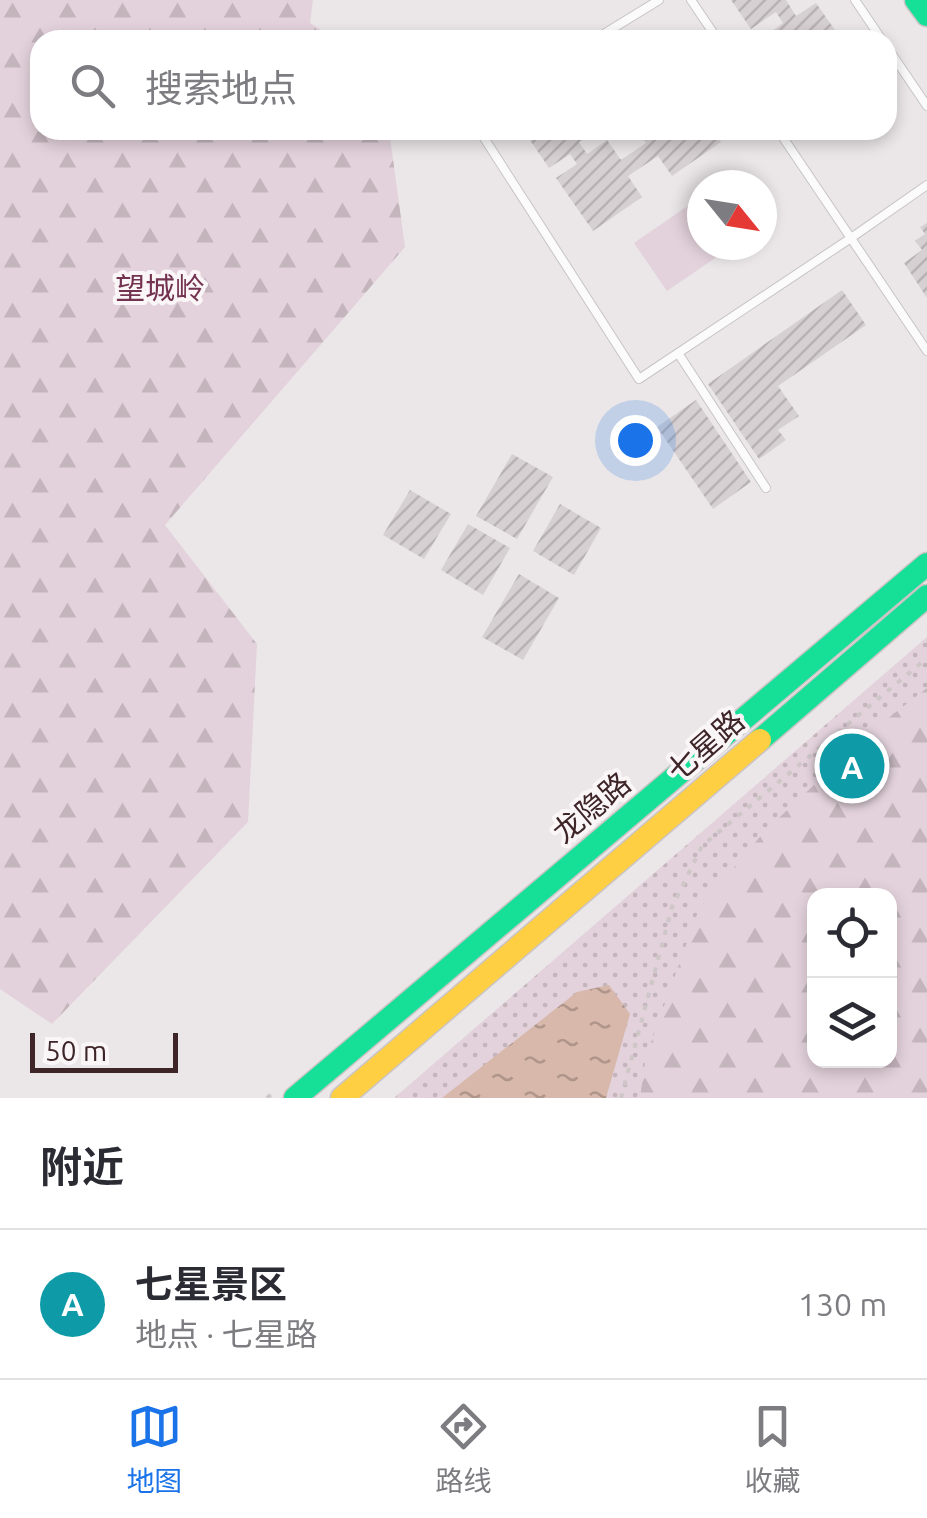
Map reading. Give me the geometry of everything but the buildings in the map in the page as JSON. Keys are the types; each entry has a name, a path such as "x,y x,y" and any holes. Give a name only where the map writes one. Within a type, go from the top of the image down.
{"main road":[{"path":"916,0 927,15"},
{"name":"龙隐路","path":"295,1098 927,564"},
{"name":"七星路","path":"342,1098 927,596"}],"lane":[{"path":"610,30 659,0"},
{"path":"691,0 711,30"},
{"path":"855,0 875,30"},
{"path":"897,62 927,106"},
{"path":"486,140 638,379 927,184"},
{"path":"785,140 927,351"},
{"path":"678,352 766,488"}],"path":[{"path":"621,1098 672,908 702,846 927,658"}],"green space":[{"name":"望城岭","path":"0,0 313,0 310,23 321,30 30,30 30,140 390,140 405,247 165,525 257,644 248,822 52,1024 0,989"},
{"path":"687,206 687,260 712,260 667,291 634,243"},
{"path":"927,637 927,1098 394,1098"},
{"path":"927,688 927,1098 640,1098 646,1056 699,909 764,832 869,733"}],"water":[{"path":"609,985 630,1014 606,1098 442,1098 577,992"}],"traffic: fast":[{"path":"916,0 927,15"},
{"path":"295,1098 927,564"},
{"path":"760,740 927,596"}],"traffic: slow":[{"path":"342,1098 760,740"}],"place":[{"name":"七星景区","path":"852,766"}]}
